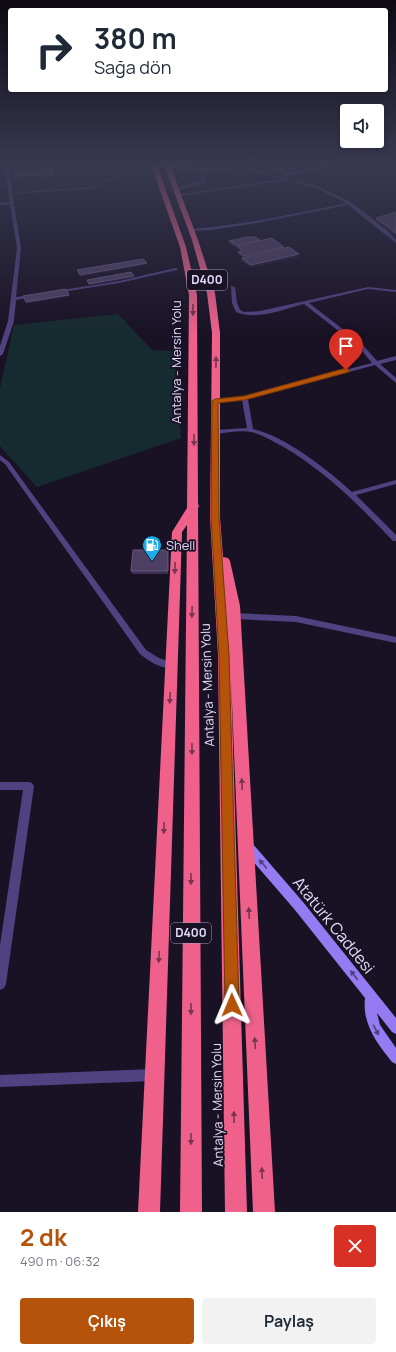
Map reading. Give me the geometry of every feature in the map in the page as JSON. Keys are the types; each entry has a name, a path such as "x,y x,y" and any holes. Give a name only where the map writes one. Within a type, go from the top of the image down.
{"highway":[{"name":"Antalya - Mersin Yolu","path":"174,222 183,247 193,295 194,506 192,654 191,1212"},
{"name":"Antalya - Mersin Yolu","path":"188,222 211,293 216,333 215,517 224,655 236,1212"},
{"path":"150,1212 154,1075 177,532 194,506"},
{"path":"215,517 234,606 264,1212"}],"street":[{"path":"0,354 11,321 14,299 19,248 15,222"},
{"path":"191,230 218,229 262,222"},
{"path":"371,222 396,242"},
{"path":"50,293 119,282 174,269"},
{"path":"233,287 235,293 235,304 239,312 244,314 263,312 368,288 396,291"},
{"path":"14,299 42,294"},
{"path":"305,302 360,345 375,362 396,381"},
{"path":"215,401 245,398 375,362 396,358"},
{"path":"245,398 250,430"},
{"path":"215,432 250,430 261,432 316,464 352,494 396,538"},
{"path":"0,457 21,482 144,652 156,661 171,664"},
{"path":"352,494 396,482"},
{"path":"234,616 296,618 396,640"},
{"path":"0,786 29,786 0,984"},
{"name":"Atatürk Caddesi","path":"246,845 299,906 396,1028"},
{"path":"371,996 370,1009 372,1024 377,1034 396,1058"},
{"path":"0,1081 154,1075"}],"green space":[{"path":"118,314 152,350 175,351 181,438 37,487 0,446 0,388 14,325"}],"building":[{"path":"381,222 396,222 396,233"},
{"path":"247,237 255,237 260,240 236,245 229,241"},
{"path":"272,238 284,247 244,256 238,252 243,251 237,246"},
{"path":"289,247 299,254 251,265 242,258"},
{"path":"143,259 147,263 80,275 77,270"},
{"path":"131,272 134,276 89,284 87,280"},
{"path":"66,289 69,295 26,302 23,296"},
{"path":"133,550 168,550 168,571 131,571"}],"place":[{"name":"Shell","path":"152,562"}],"route":[{"path":"232,1005 224,655 215,517 215,401 245,398 346,370"}]}
